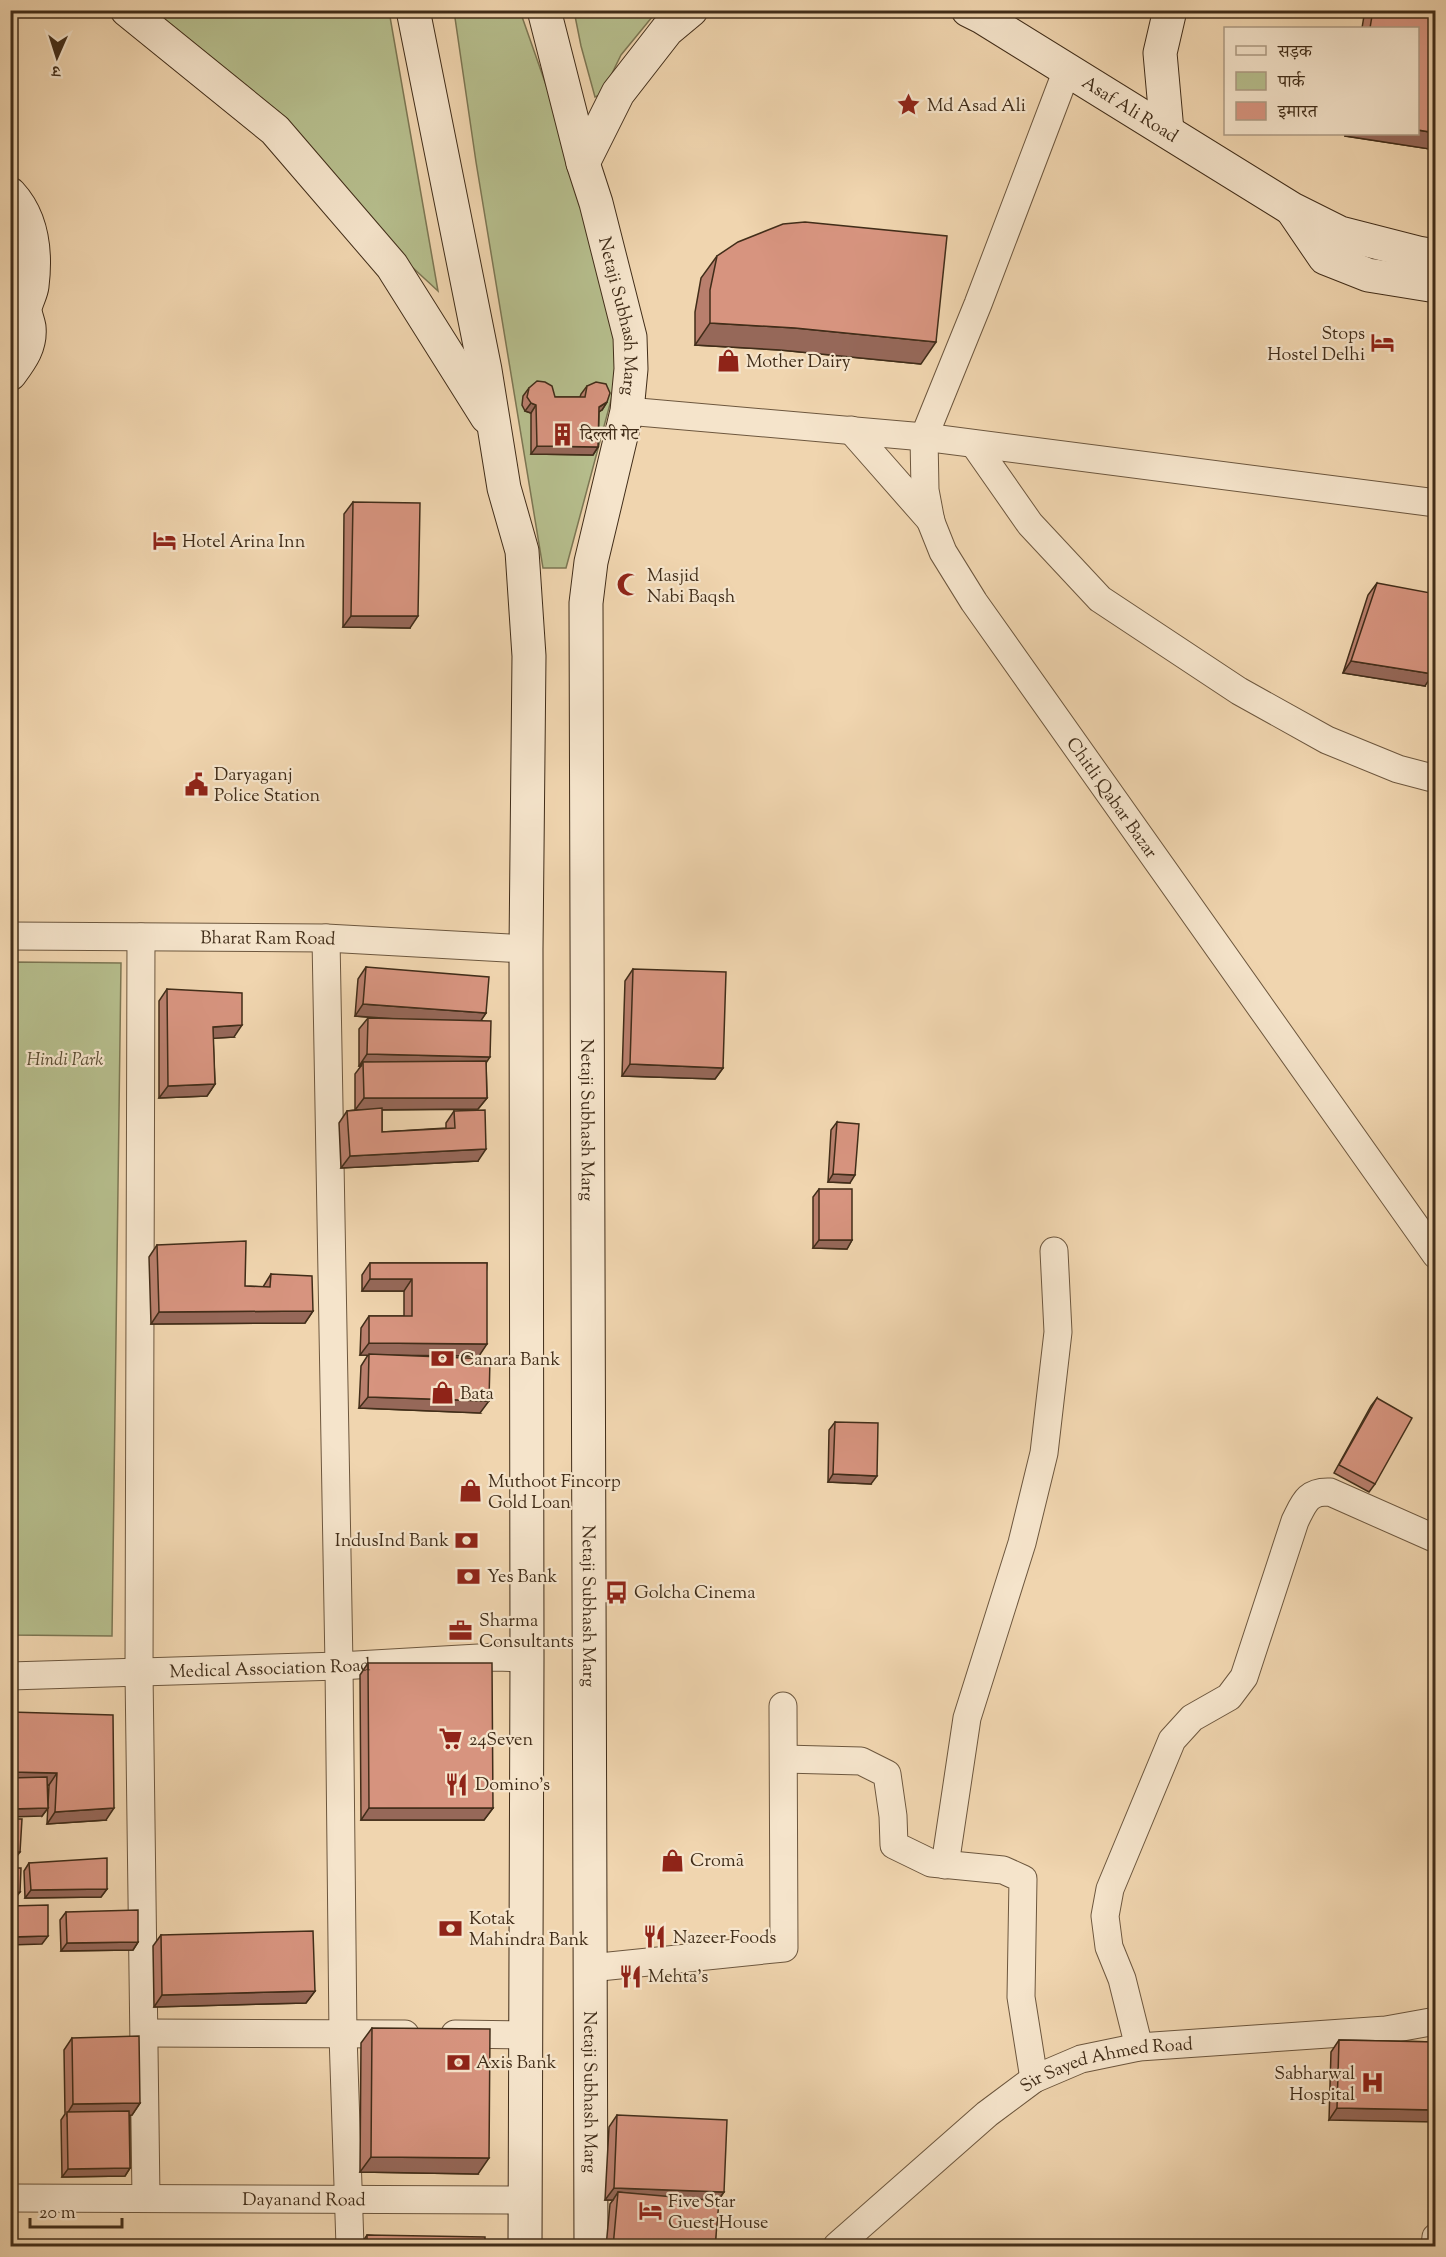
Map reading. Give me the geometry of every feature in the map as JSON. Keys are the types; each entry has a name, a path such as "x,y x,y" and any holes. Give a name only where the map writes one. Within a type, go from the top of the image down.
{"main road":[{"path":"127,10 275,130 392,266 493,427"},
{"path":"413,10 485,370 504,488 522,551 529,656 526,949 525,2247"},
{"name":"Netaji Subhash Marg","path":"544,10 630,337 631,369 627,411 591,561 586,603 591,2247"},
{"path":"583,163 618,93 668,30 691,10"},
{"name":"Asaf Ali Road","path":"968,10 1292,209 1340,233 1436,256"},
{"path":"1167,131 1160,53 1170,10"},
{"path":"10,194 17,201 30,226 34,257 32,289 25,308"},
{"name":"Asaf Ali Road","path":"1292,209 1325,258 1368,275 1436,286"},
{"path":"10,280 25,308 29,330 26,352 10,374"}],"street":[{"name":"Chitli Qabar Bazar","path":"1068,70 978,304 924,436 925,490 931,522 943,552 974,602 1436,1256"},
{"path":"627,411 924,436 1436,503"},
{"path":"851,430 931,522"},
{"path":"974,444 1030,524 1100,599 1239,692 1327,740 1398,769 1436,779"},
{"name":"Bharat Ram Road","path":"10,936 326,938 526,949"},
{"path":"141,937 139,1672 146,2198"},
{"path":"326,938 343,2035 350,2247"},
{"path":"945,1865 967,1718 1022,1543 1044,1453 1058,1332 1054,1251"},
{"path":"1139,2047 1122,1979 1110,1947 1105,1916 1110,1889 1172,1740 1192,1718 1229,1697 1244,1677 1294,1521 1305,1500 1318,1491 1329,1492 1436,1539"},
{"name":"Medical Association Road","path":"10,1676 339,1666 496,1657 527,1658"},
{"path":"590,1968 784,1948 783,1706"},
{"path":"784,1759 861,1761 887,1774 894,1816 894,1845 931,1863 1003,1870 1023,1879 1021,1997 1034,2079"},
{"name":"Sir Sayed Ahmed Road","path":"837,2247 987,2114 1034,2079 1081,2059 1139,2047 1386,2030 1436,2021"},
{"path":"145,2033 525,2035"},
{"name":"Dayanand Road","path":"10,2198 525,2200"},
{"path":"1435,2247 1436,2237"}],"green space":[{"path":"135,11 389,11 438,291"},
{"path":"454,11 520,11 579,179 621,363 566,568 543,568 476,162"},
{"path":"574,11 657,11 621,55 602,94 595,97 581,46"},
{"name":"Hindi Park","path":"11,962 121,963 112,1636 11,1635"}],"building":[{"path":"1373,10 1436,10 1436,133 1419,130 1419,27 1370,27"},
{"path":"805,222 947,236 936,342 795,328 710,323 710,290 717,256 738,242 783,224"},
{"name":"दिल्ली गेट","path":"537,381 552,386 555,397 585,397 587,386 596,382 606,384 610,393 607,402 599,407 598,447 537,446 536,405 531,403 527,397 529,388"},
{"path":"353,502 420,503 418,616 351,616"},
{"path":"1377,583 1436,594 1436,668 1433,674 1351,661"},
{"path":"366,967 489,977 486,1013 363,1004"},
{"path":"633,969 726,972 723,1068 630,1064"},
{"path":"167,989 242,993 242,1025 213,1027 215,1084 168,1086"},
{"path":"368,1018 491,1021 490,1057 367,1054"},
{"path":"486,1061 487,1098 364,1098 363,1062"},
{"path":"382,1108 382,1132 455,1128 454,1111 485,1110 486,1149 350,1156 347,1111"},
{"path":"837,1122 859,1124 855,1175 833,1174"},
{"path":"819,1189 852,1189 852,1240 819,1240"},
{"path":"246,1241 245,1286 270,1287 271,1274 312,1276 313,1311 159,1312 157,1245"},
{"path":"370,1263 487,1263 487,1344 369,1343 369,1316 412,1316 412,1279 370,1279"},
{"path":"369,1354 490,1359 489,1401 368,1397"},
{"path":"1377,1398 1412,1418 1375,1484 1339,1465"},
{"path":"835,1422 878,1423 877,1476 833,1474"},
{"path":"368,1663 492,1663 493,1808 369,1808"},
{"path":"10,1712 113,1715 114,1808 55,1812 57,1773 10,1772"},
{"path":"47,1777 48,1808 10,1809 10,1778"},
{"path":"10,1819 22,1819 20,1852 10,1852"},
{"path":"107,1858 107,1889 31,1890 29,1863"},
{"path":"10,1868 21,1868 20,1892 10,1893"},
{"path":"48,1905 48,1936 10,1937 10,1906"},
{"path":"138,1910 138,1942 67,1943 66,1912"},
{"path":"313,1931 315,1991 162,1995 161,1935"},
{"path":"372,2028 490,2029 489,2158 371,2157"},
{"path":"139,2036 140,2103 73,2104 72,2038"},
{"path":"1339,2040 1436,2042 1436,2110 1337,2108"},
{"path":"129,2111 130,2168 68,2169 67,2112"},
{"path":"617,2115 727,2120 724,2192 614,2188"},
{"path":"618,2192 719,2201 715,2247 613,2247"},
{"path":"367,2235 485,2237 485,2247 367,2247"},
{"path":"65,2240 135,2244 135,2247 65,2247"},
{"path":"157,2240 199,2242 199,2247 157,2247"},
{"path":"202,2241 241,2242 241,2247 202,2247"},
{"path":"291,2242 335,2243 335,2247 291,2247"},
{"path":"246,2243 285,2245 285,2247 246,2247"}],"place":[{"name":"Md Asad Ali","path":"909,105"},
{"name":"Stops Hostel Delhi","path":"1383,343"},
{"name":"Mother Dairy","path":"728,361"},
{"name":"दिल्ली गेट","path":"562,434"},
{"name":"Hotel Arina Inn","path":"164,541"},
{"name":"Masjid Nabi Baqsh","path":"629,585"},
{"name":"Daryaganj Police Station","path":"196,784"},
{"name":"Canara Bank","path":"442,1359"},
{"name":"Bata","path":"442,1393"},
{"name":"Muthoot Fincorp Gold Loan","path":"470,1491"},
{"name":"IndusInd Bank","path":"467,1540"},
{"name":"Yes Bank","path":"469,1576"},
{"name":"Golcha Cinema","path":"616,1592"},
{"name":"Sharma Consultants","path":"461,1630"},
{"name":"24Seven","path":"451,1739"},
{"name":"Domino's","path":"457,1784"},
{"name":"Cromā","path":"672,1860"},
{"name":"Kotak Mahindra Bank","path":"451,1928"},
{"name":"Nazeer Foods","path":"655,1937"},
{"name":"Mehta's","path":"630,1976"},
{"name":"Axis Bank","path":"458,2062"},
{"name":"Sabharwal Hospital","path":"1373,2083"},
{"name":"Five Star Guest House","path":"650,2211"}]}
